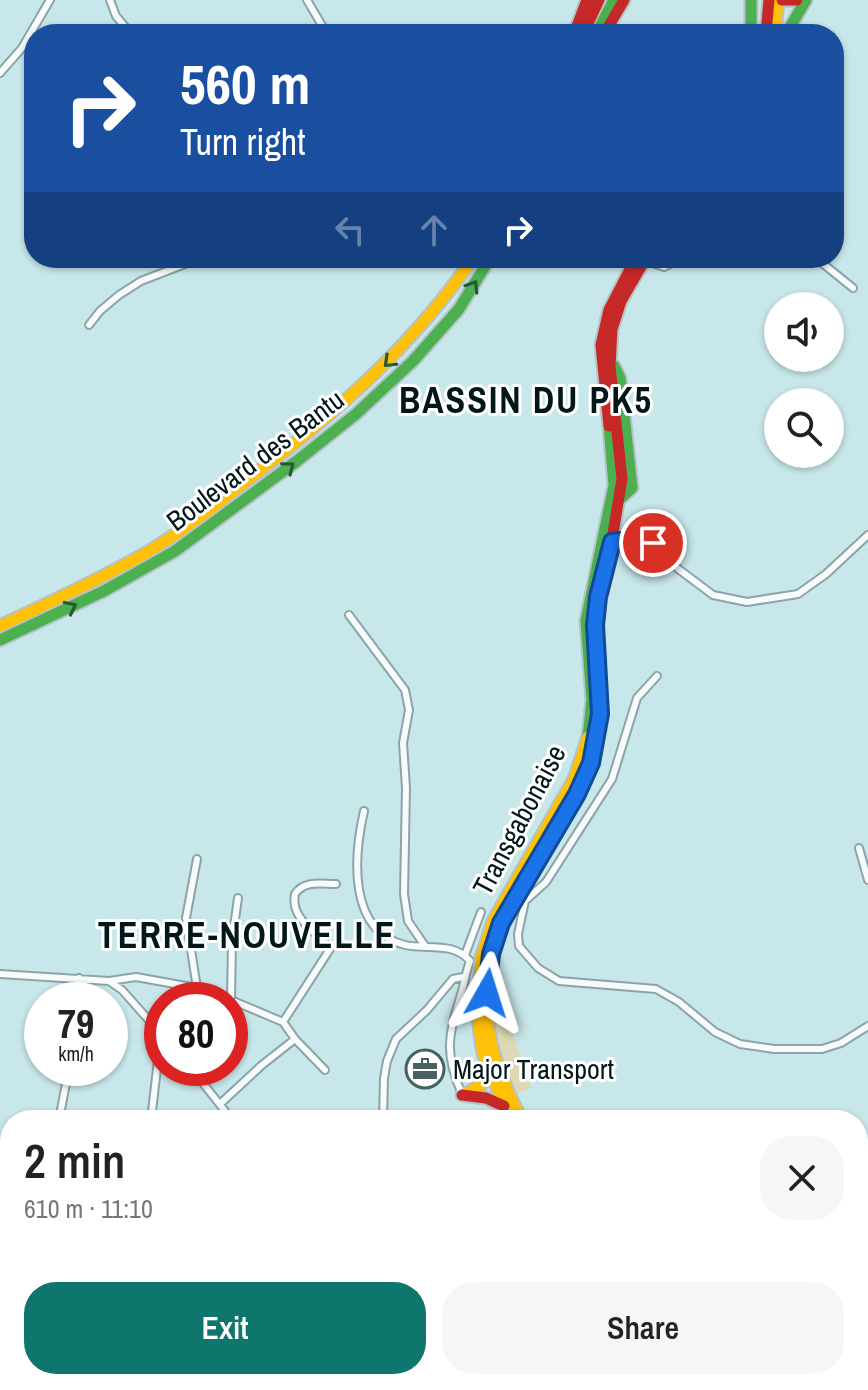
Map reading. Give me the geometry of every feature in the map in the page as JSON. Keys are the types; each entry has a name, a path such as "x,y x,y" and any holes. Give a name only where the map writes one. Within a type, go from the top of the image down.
{"highway":[{"path":"578,24 587,0"},
{"path":"588,24 599,0"},
{"path":"601,24 614,0"},
{"path":"610,24 624,0"},
{"path":"751,0 751,24"},
{"path":"767,24 769,0"},
{"path":"776,24 780,0 797,0"},
{"path":"792,24 806,0"},
{"name":"Boulevard des Bantu","path":"0,626 101,578 169,539 287,449 348,402 402,350 448,297 467,268"},
{"name":"Boulevard des Bantu","path":"0,640 104,591 175,551 297,461 356,414 413,361 459,309 484,268"},
{"name":"Transgabonaise","path":"506,1110 486,1065 478,1017 481,958 503,900 574,779 589,729 592,700 586,621 614,485 601,345 609,310 636,268"},
{"name":"Transgabonaise","path":"518,1110 491,1049 487,1008 491,954 501,923 521,898 591,763 600,714 595,625 598,597 621,498 621,460 611,362 613,326 638,268"},
{"path":"462,1095 475,1091 481,1085 486,1065"},
{"path":"462,1095 486,1098 504,1106"}],"street":[{"path":"36,24 50,0"},
{"path":"110,0 123,24"},
{"path":"307,0 321,24"},
{"path":"0,73 24,45"},
{"path":"89,325 119,295 141,281 175,268"},
{"path":"828,268 853,288"},
{"path":"612,542 621,539 647,540 658,546 677,568 713,595 747,602 798,594 826,574 868,535"},
{"path":"349,615 405,690 409,710 403,743 406,788 404,894 408,921 425,946"},
{"path":"657,676 637,698 612,779 546,882 521,898 519,946 538,968 559,981 656,989 690,1010 715,1032 740,1044 764,1048 822,1049 841,1043 868,1026"},
{"path":"364,811 356,849 361,900 369,917 384,937 408,946 445,948 465,955 470,961 455,1007 450,1045 450,1064 462,1095"},
{"path":"859,848 868,880"},
{"path":"196,982 186,918 197,859"},
{"path":"283,1022 330,949 301,920 295,909 295,894 302,886 310,884 336,884"},
{"path":"231,982 232,941 238,898"},
{"path":"465,955 481,912"},
{"path":"0,974 109,981 136,977 164,982"},
{"path":"383,1110 387,1061 396,1039 427,1010 453,979 463,977"},
{"path":"79,978 79,982"},
{"path":"109,981 122,990 144,1014"},
{"path":"248,1007 283,1022 325,1070"},
{"path":"221,1103 295,1039"},
{"path":"61,1110 66,1086"},
{"path":"152,1110 153,1086"},
{"path":"206,1086 226,1110"}],"shaded area":[{"path":"503,1008 531,1088 516,1094 494,1022 493,1011"}],"traffic: fast":[{"path":"601,24 614,0"},
{"path":"751,0 751,24"},
{"path":"792,24 806,0"},
{"path":"0,640 104,591 175,551 297,461 356,414 413,361 459,309 484,268"},
{"path":"614,366 620,378 632,488 621,498"},
{"path":"588,737 592,700 586,621 614,485 609,426"}],"traffic: slow":[{"path":"776,24 778,0"},
{"path":"0,626 146,553 221,501 322,420 377,371 428,317 466,268"},
{"path":"517,1110 491,1044 487,1010 488,978 508,913 575,795 591,757 599,715 596,618 611,545"},
{"path":"507,1110 486,1065 481,1043 478,1017 481,958 493,921 574,779 588,737"},
{"path":"465,1094 481,1085 486,1066"}],"traffic: jam":[{"path":"578,24 587,0"},
{"path":"588,24 599,0"},
{"path":"610,24 624,0"},
{"path":"767,24 769,0"},
{"path":"782,0 797,0"},
{"path":"609,426 601,345 609,310 631,268"},
{"path":"611,545 622,479 610,366 612,329 621,301 640,268"},
{"path":"462,1095 486,1098 504,1106"}],"place":[{"name":"Major Transport","path":"425,1069"}],"district":[{"name":"BASSIN DU PK5","path":"526,400"},
{"name":"TERRE-NOUVELLE","path":"247,935"}],"route":[{"path":"487,993 491,954 501,923 577,794 591,763 600,714 594,635 598,597 612,542 640,539 653,543"}]}
